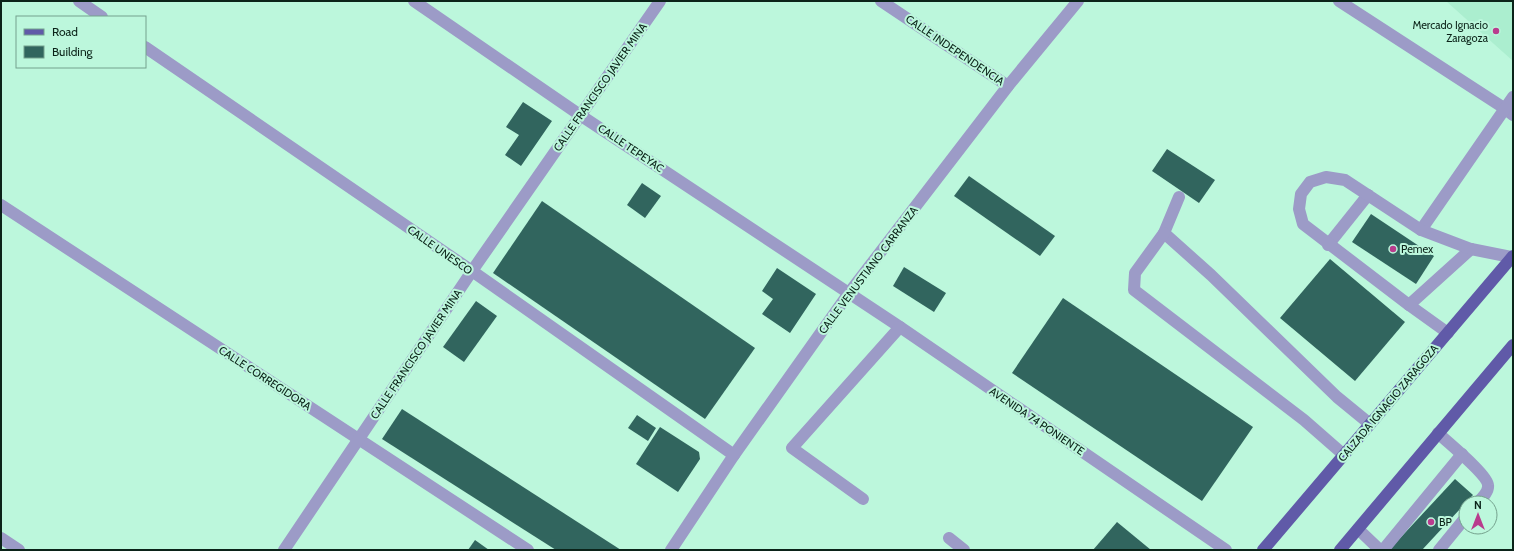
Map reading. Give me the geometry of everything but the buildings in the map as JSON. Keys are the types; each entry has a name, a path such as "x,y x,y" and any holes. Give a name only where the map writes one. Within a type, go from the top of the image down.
{"main road":[{"name":"CALZADA IGNACIO ZARAGOZA","path":"1263,550 1512,256"},
{"path":"1340,550 1513,344"}],"street":[{"path":"79,1 101,16"},
{"name":"CALLE TEPEYAC","path":"414,1 848,293"},
{"name":"CALLE FRANCISCO JAVIER MINA","path":"284,550 472,271 660,1"},
{"name":"CALLE INDEPENDENCIA","path":"882,1 1008,86"},
{"name":"CALLE VENUSTIANO CARRANZA","path":"671,550 734,455 848,293 1008,86 1078,1"},
{"path":"1339,1 1508,112"},
{"name":"CALLE UNESCO","path":"146,48 472,271 734,455"},
{"path":"1421,230 1508,112 1513,97"},
{"path":"1448,333 1408,305 1303,224 1299,209 1301,194 1310,182 1326,177 1345,180 1421,230 1471,250 1512,256"},
{"path":"1328,244 1368,195"},
{"path":"1179,197 1164,233 1135,274 1134,290 1304,420 1344,455"},
{"name":"CALLE CORREGIDORA","path":"1,205 528,550"},
{"path":"1164,233 1211,275 1337,397 1370,424"},
{"path":"1408,305 1471,250"},
{"name":"AVENIDA 74 PONIENTE","path":"848,293 1226,550"},
{"path":"863,499 792,448 900,327"},
{"path":"1438,433 1462,454 1486,479 1488,485 1487,491 1484,495"},
{"path":"1358,529 1381,550 1462,454"},
{"path":"1440,550 1458,527"},
{"path":"1,538 19,550"},
{"path":"949,538 964,550"}],"shaded area":[{"name":"Mercado Ignacio Zaragoza","path":"1446,1 1513,1 1513,61"}],"place":[{"name":"Mercado Ignacio Zaragoza","path":"1496,31"},
{"name":"Pemex","path":"1393,249"},
{"name":"BP","path":"1431,522"}]}
